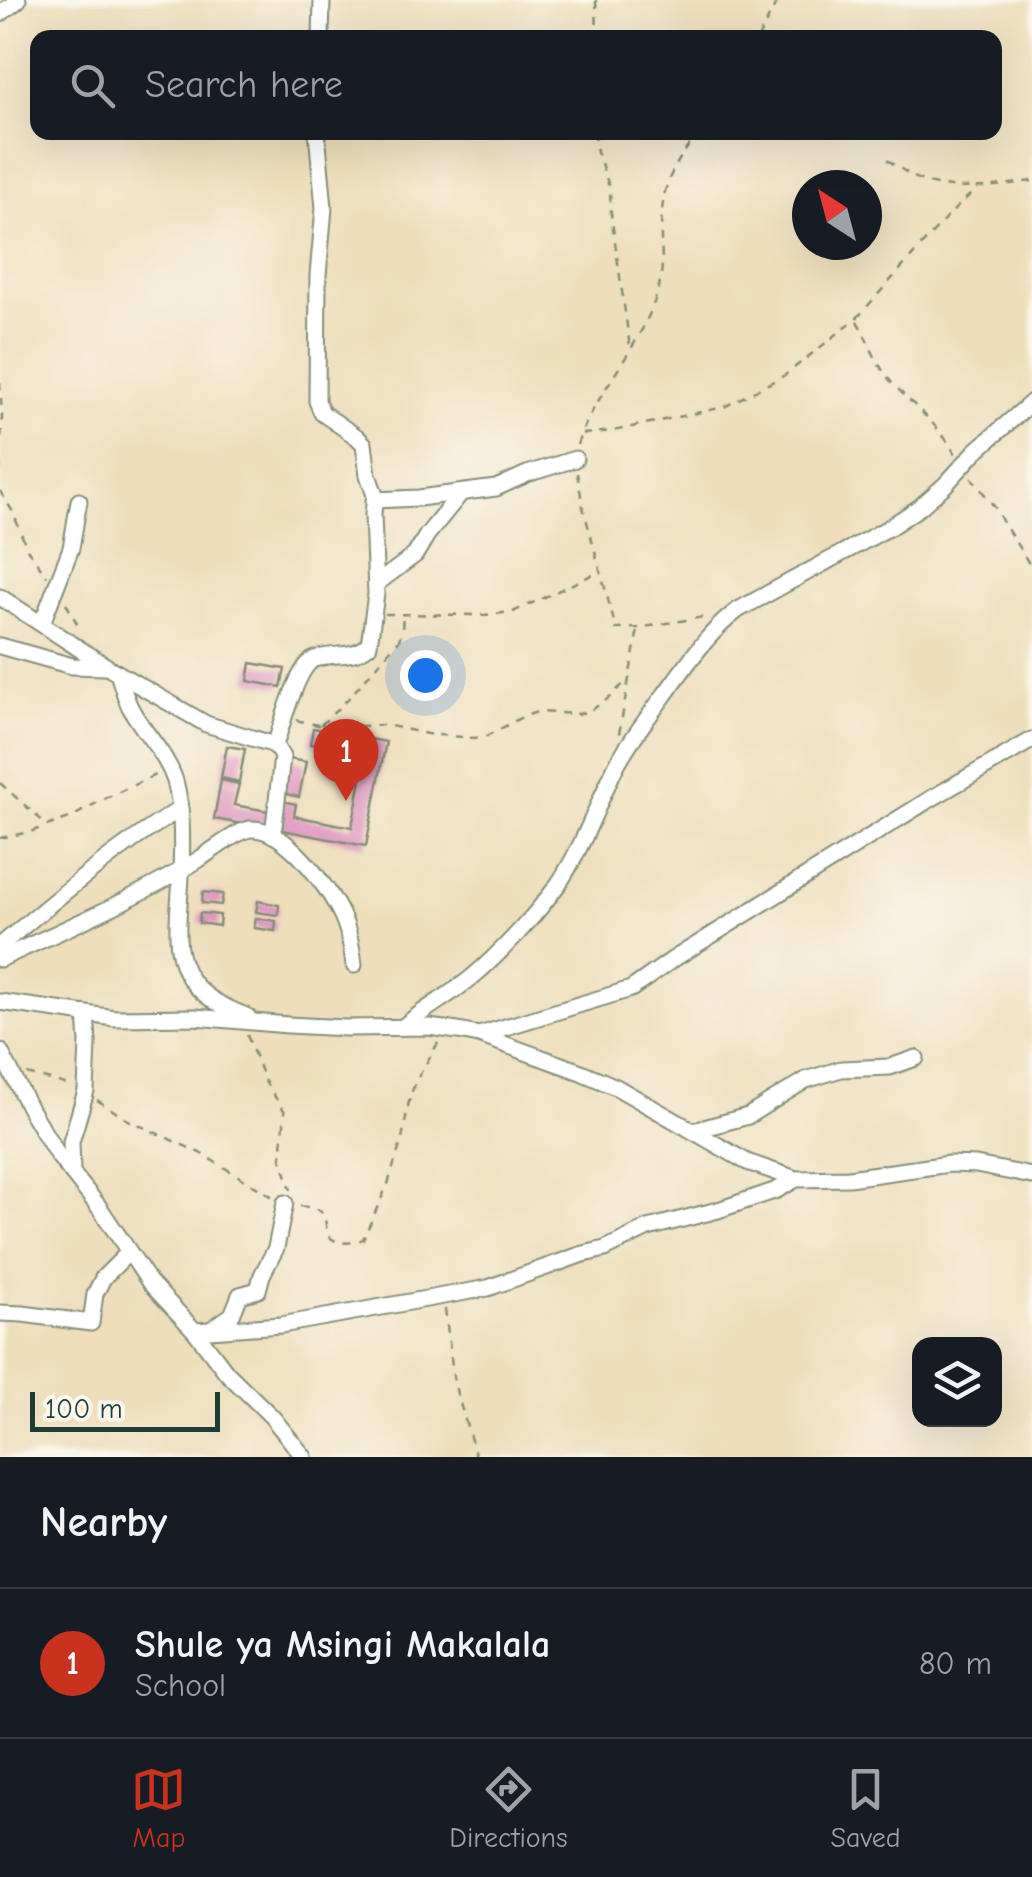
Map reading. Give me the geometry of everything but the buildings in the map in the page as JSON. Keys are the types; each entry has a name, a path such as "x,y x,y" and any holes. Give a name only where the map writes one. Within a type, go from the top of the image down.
{"street":[{"path":"0,14 18,0"},
{"path":"321,30 322,0"},
{"path":"275,746 301,673 309,662 365,649 371,640 374,614 374,500 364,444 322,414 317,401 324,208 319,140"},
{"path":"402,1028 472,978 536,913 578,850 636,734 725,620 920,507 1032,402"},
{"path":"374,500 496,488 575,459"},
{"path":"376,584 415,555 461,493"},
{"path":"42,623 70,548 79,501"},
{"path":"0,597 206,724 275,746 282,757 273,835"},
{"path":"0,646 72,666 113,670"},
{"path":"113,670 128,704 170,768 180,809 178,933 182,966 213,1000 259,1022"},
{"path":"479,1035 631,989 928,801 1032,740"},
{"path":"0,946 136,836 180,809"},
{"path":"0,959 181,870 242,832 256,830 285,842 324,884 349,934 354,966"},
{"path":"0,1002 116,1018 194,1017 346,1028 445,1029 479,1035 581,1072 747,1162 796,1180 849,1178 949,1164 1032,1176"},
{"path":"73,1176 71,1142 86,1092 86,1014"},
{"path":"693,1131 748,1116 806,1080 841,1070 890,1067 916,1058"},
{"path":"4,1061 31,1111 128,1254 150,1283 202,1330 227,1373 272,1417 304,1457"},
{"path":"202,1330 282,1324 488,1288 605,1249 648,1228 718,1210 796,1180"},
{"path":"202,1330 232,1315 240,1295 258,1290 289,1204"},
{"path":"0,1313 91,1322 95,1294 103,1278 128,1254"}],"path":[{"path":"596,0 597,30"},
{"path":"762,30 778,0"},
{"path":"596,140 610,189 631,350"},
{"path":"692,140 666,183 661,211 660,284 640,338 590,416 575,459 583,507 613,626 618,631 736,612"},
{"path":"888,160 916,178 940,186 1032,182"},
{"path":"582,434 724,407 784,375 856,320 978,186"},
{"path":"856,320 890,380 950,444 1032,568"},
{"path":"0,382 0,472"},
{"path":"0,491 28,549 76,621 91,656"},
{"path":"374,614 513,612 600,571"},
{"path":"320,726 399,640 403,614"},
{"path":"619,736 638,628"},
{"path":"285,717 320,726 386,725 474,738 488,736 537,712 589,711 630,678"},
{"path":"0,838 72,817 170,768"},
{"path":"0,783 48,826"},
{"path":"239,1020 264,1080 285,1112 281,1158 290,1183 289,1204"},
{"path":"4,1061 86,1092 128,1120 200,1153 248,1184 289,1204 318,1209 333,1240 354,1243 363,1238 388,1184 410,1096 445,1029"},
{"path":"443,1297 454,1383 476,1457"}],"place":[{"name":"Shule ya Msingi Makalala","path":"346,801"}]}
